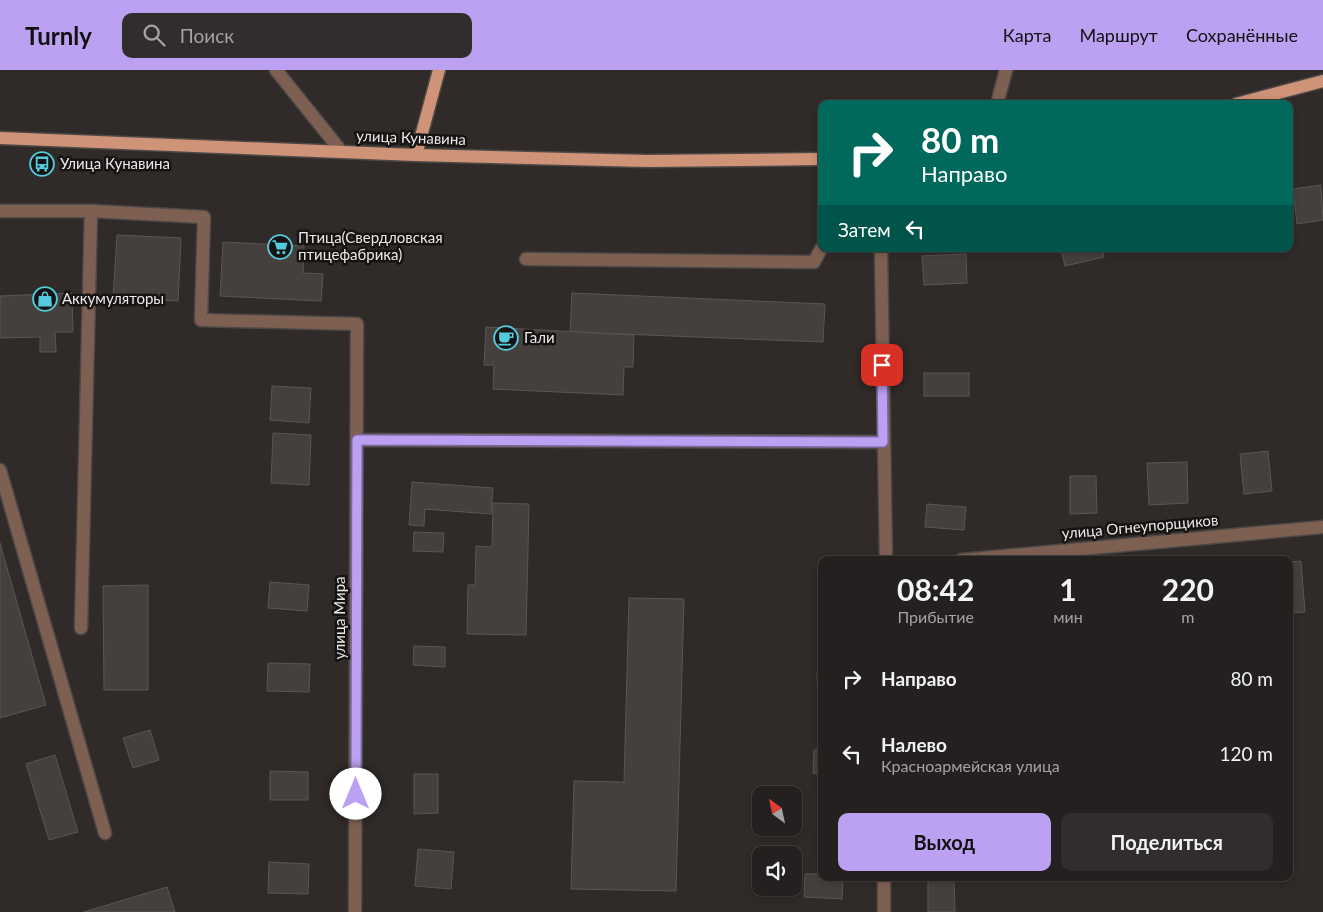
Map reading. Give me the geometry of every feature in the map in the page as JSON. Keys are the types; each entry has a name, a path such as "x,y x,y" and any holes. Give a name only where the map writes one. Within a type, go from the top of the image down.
{"main road":[{"path":"416,155 439,70"},
{"path":"1251,100 1323,81"},
{"name":"улица Кунавина","path":"0,138 416,155 647,161 818,159"}],"street":[{"path":"276,70 342,151"},
{"path":"998,100 1006,70"},
{"path":"0,211 91,211 82,628"},
{"name":"улица Мира","path":"91,211 204,217 201,320 357,324 355,912"},
{"path":"526,259 814,262 819,252"},
{"path":"881,252 886,556"},
{"path":"357,440 883,442"},
{"path":"0,470 105,834"},
{"name":"улица Огнеупорщиков","path":"1004,556 1323,526"},
{"path":"884,881 884,912"}],"building":[{"path":"1321,185 1323,220 1297,224 1293,189"},
{"path":"117,235 181,238 178,301 113,298"},
{"path":"223,242 304,246 303,273 323,274 321,301 220,296"},
{"path":"1062,252 1103,252 1104,257 1065,266"},
{"path":"966,254 967,283 924,285 922,256"},
{"path":"72,293 73,332 55,332 56,352 40,352 40,337 0,338 0,296"},
{"path":"572,293 825,304 823,342 570,332"},
{"path":"486,327 634,335 633,367 624,367 623,395 493,389 494,365 484,365"},
{"path":"924,373 969,373 969,396 924,396"},
{"path":"272,386 311,388 309,423 270,420"},
{"path":"273,433 311,435 309,485 271,483"},
{"path":"1268,451 1272,491 1244,494 1240,454"},
{"path":"1187,462 1188,503 1149,505 1147,463"},
{"path":"1070,476 1096,476 1097,513 1070,514"},
{"path":"412,482 493,488 491,514 425,509 424,526 409,525"},
{"path":"493,503 529,504 526,635 467,634 468,585 475,585 476,546 492,547"},
{"path":"927,504 966,507 964,530 925,527"},
{"path":"414,532 444,533 443,552 413,551"},
{"path":"0,543 46,705 0,718"},
{"path":"1301,561 1305,612 1293,613 1293,562"},
{"path":"270,582 309,585 307,611 268,608"},
{"path":"148,585 148,690 104,690 103,586"},
{"path":"629,598 684,599 676,891 571,889 574,781 624,782"},
{"path":"414,646 445,647 445,667 413,665"},
{"path":"268,663 310,664 309,692 267,691"},
{"path":"150,730 159,760 133,768 123,738"},
{"path":"814,750 818,750 818,774 813,773"},
{"path":"55,755 78,832 49,840 26,764"},
{"path":"270,771 308,772 308,800 270,800"},
{"path":"414,774 438,774 438,813 414,814"},
{"path":"418,849 454,852 451,889 415,886"},
{"path":"269,862 309,864 308,894 268,893"},
{"path":"805,874 818,874 818,881 843,881 842,899 804,897"},
{"path":"928,881 954,881 955,912 928,912"},
{"path":"167,887 175,912 84,912"}],"place":[{"name":"Улица Кунавина","path":"42,164"},
{"name":"Птица(Свердловская птицефабрика)","path":"280,247"},
{"name":"Аккумуляторы","path":"45,299"},
{"name":"Гали","path":"506,338"}],"route":[{"path":"356,794 357,440 883,442 882,365"}]}
